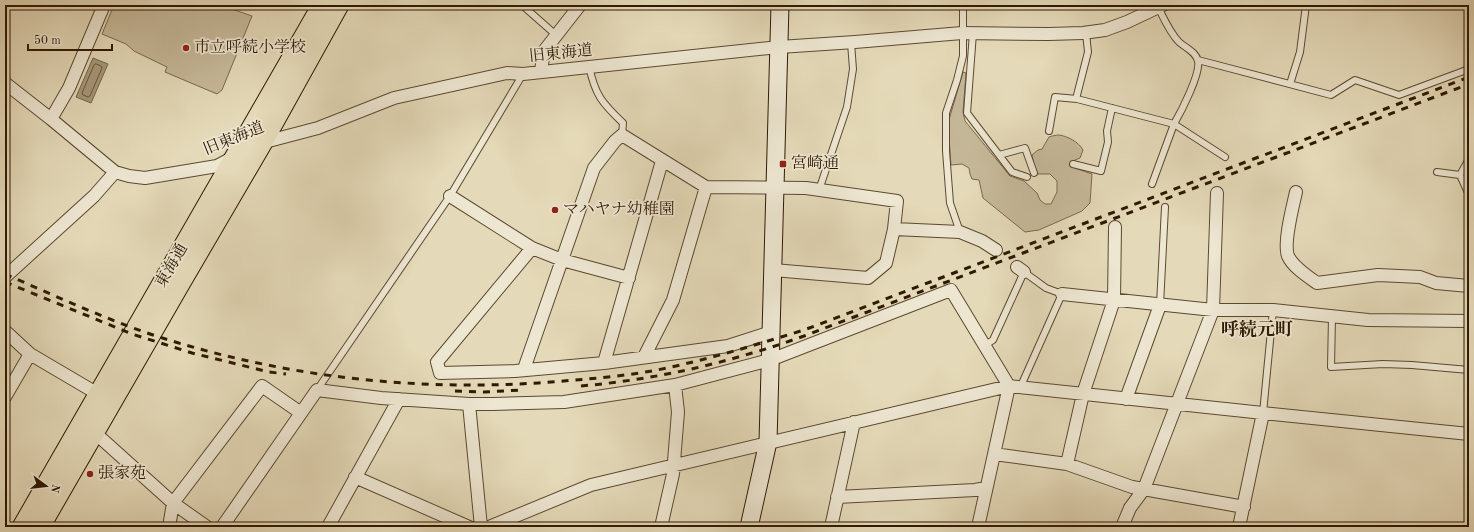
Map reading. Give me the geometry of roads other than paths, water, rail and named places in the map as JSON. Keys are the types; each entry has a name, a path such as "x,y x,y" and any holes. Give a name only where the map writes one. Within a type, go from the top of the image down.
{"main road":[{"name":"東海通","path":"22,527 322,5"},
{"name":"東海通","path":"40,527 263,142 339,5"}],"street":[{"path":"51,119 69,88 104,5"},
{"path":"541,71 544,51 580,5"},
{"path":"749,527 768,442 780,5"},
{"name":"旧東海道","path":"5,83 115,172 145,178 217,166 263,142 318,128 394,98 507,73 523,74 779,47 851,43 968,33 1086,33 1105,30 1161,6"},
{"path":"524,369 594,168 615,141 622,135 662,162 706,187 775,187 820,190 897,201 894,229 886,263 868,278 773,270"},
{"path":"604,363 662,162"},
{"path":"5,277 94,196 115,172"},
{"path":"644,357 673,300 706,187"},
{"path":"1296,192 1286,245 1288,256 1299,270 1317,283 1384,275 1420,277 1436,283 1469,286"},
{"path":"1122,527 1130,508 1144,489 1213,310 1217,193"},
{"path":"450,196 532,248 562,260 629,278"},
{"path":"1067,464 1083,394 1114,300 1115,226"},
{"path":"894,229 960,232 982,241 996,250"},
{"path":"532,248 437,362 440,373 515,370 604,363 728,346 771,332"},
{"path":"222,527 317,390 399,400 468,404 564,402 675,385 770,360 950,290 984,346 1014,387"},
{"path":"1062,294 1213,310 1273,310 1368,320 1469,321"},
{"path":"1126,399 1160,305"},
{"path":"5,331 30,354 98,394"},
{"path":"5,397 30,354"},
{"path":"661,527 674,464 678,412 675,385"},
{"path":"169,527 173,503 262,386 301,413"},
{"path":"978,527 994,454 1014,387"},
{"path":"489,527 591,485 854,422 1014,387 1469,434"},
{"path":"328,527 399,400"},
{"path":"468,404 481,527"},
{"path":"1239,527 1263,413"},
{"path":"831,527 854,422"},
{"path":"94,432 173,503 207,527"},
{"path":"994,454 1067,464 1132,487 1244,507"},
{"path":"355,477 469,527"},
{"path":"837,497 974,490 986,488"}],"lane":[{"path":"522,5 556,35"},
{"path":"963,5 968,33 967,113 1012,172 1026,177"},
{"path":"1290,84 1300,52 1306,5"},
{"path":"1152,184 1174,124 1190,92 1199,68 1198,60 1192,51 1178,41 1169,27 1161,6"},
{"path":"960,232 950,203 946,113 957,80 968,33"},
{"path":"1076,99 1088,52 1086,33"},
{"path":"820,190 821,182 847,107 853,69 851,43"},
{"path":"1198,60 1331,94 1355,80 1399,95 1469,69"},
{"path":"589,66 595,88 604,104 623,123 622,135"},
{"path":"317,390 450,196 523,74"},
{"path":"1049,130 1055,97 1076,99 1174,124 1225,157"},
{"path":"1073,164 1101,171 1108,142 1107,131 1112,108"},
{"path":"999,155 1026,148 1034,173"},
{"path":"1460,175 1469,159"},
{"path":"1437,172 1460,175"},
{"path":"1460,175 1469,195"},
{"path":"1160,305 1165,207"},
{"path":"984,346 993,340 1020,270 1046,288 1062,294 1014,387"},
{"path":"1263,413 1273,310"},
{"path":"1332,316 1331,367 1383,364 1469,370"},
{"path":"1339,527 1355,527"}],"water":[{"path":"93,58 108,64 91,103 76,97"}],"railway":[{"path":"5,274 95,313 150,334 201,349 254,362 307,372 360,379 467,385 521,384 626,375 694,362 804,330 1469,77"},
{"path":"581,386 646,378 689,370 785,343 1469,84"},
{"path":"5,282 132,334 192,353 269,372 286,374"},
{"path":"455,391 484,392 523,390"}],"place":[{"name":"市立呼続小学校","path":"186,48"},
{"name":"宮崎通","path":"783,164"},
{"name":"マハヤナ幼稚園","path":"555,210"},
{"name":"張家苑","path":"90,474"}],"district":[{"name":"呼続元町","path":"1257,330"}]}
